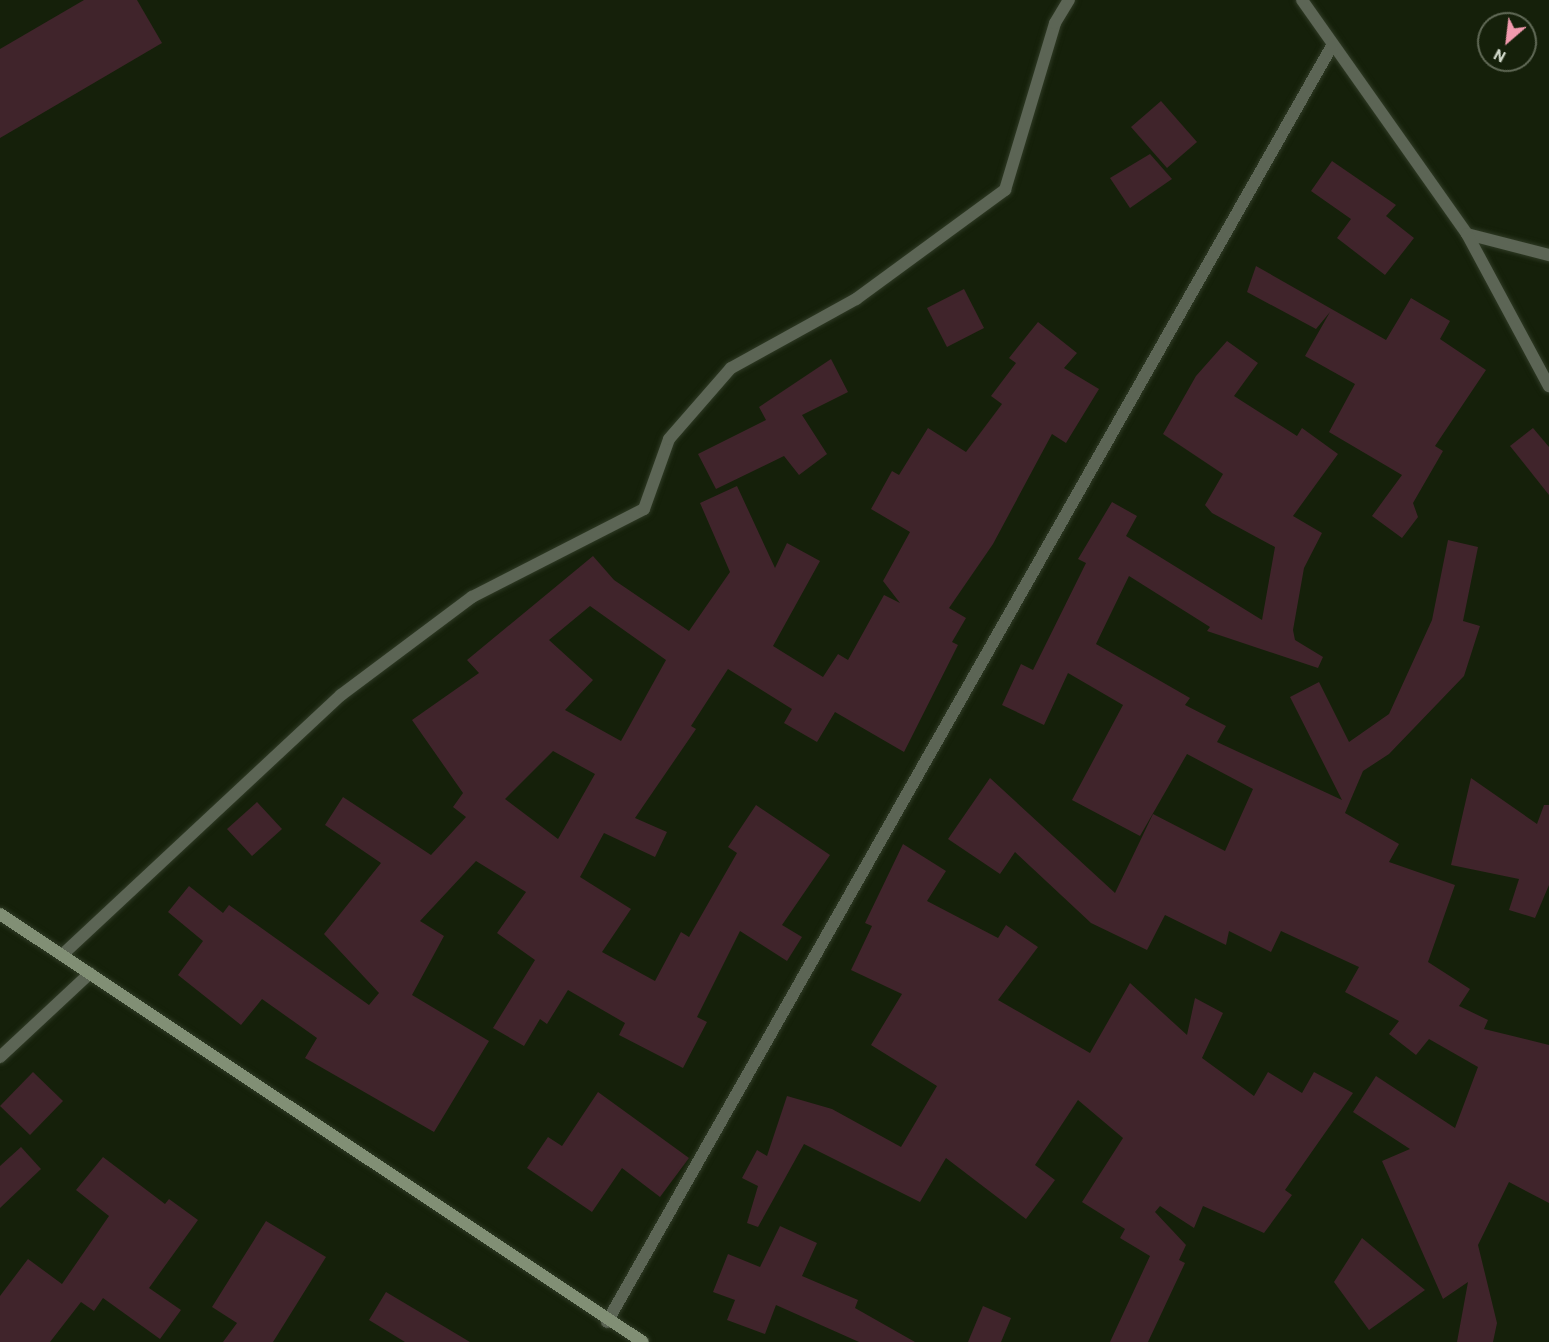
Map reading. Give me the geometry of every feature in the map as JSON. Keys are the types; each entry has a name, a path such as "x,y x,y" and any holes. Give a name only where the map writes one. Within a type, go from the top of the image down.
{"street":[{"path":"62,955 341,695 472,597 644,508 669,439 731,369 856,299 1005,190 1055,23 1070,0"},
{"path":"1302,0 1332,46 1467,234 1549,386"},
{"path":"607,1322 1332,46"},
{"path":"1467,234 1549,255"},
{"path":"0,914 607,1322 643,1342"},
{"path":"0,1057 90,973"}],"building":[{"path":"84,0 137,0 162,43 0,138 0,49"},
{"path":"1161,101 1197,142 1167,168 1131,127"},
{"path":"1150,154 1172,179 1130,208 1110,178"},
{"path":"1332,161 1396,205 1386,216 1414,238 1385,275 1337,238 1351,219 1311,191"},
{"path":"1256,266 1386,340 1411,298 1450,321 1440,339 1486,370 1435,446 1443,451 1413,503 1418,517 1402,538 1372,516 1402,475 1329,432 1355,384 1305,356 1330,312 1316,329 1247,292"},
{"path":"964,289 984,328 947,347 927,308"},
{"path":"1038,322 1077,353 1064,368 1099,389 1066,443 1052,434 993,544 949,608 966,618 952,642 958,645 904,752 835,712 817,742 784,723 792,709 728,669 691,726 696,729 635,818 667,832 655,857 604,833 580,877 631,909 602,952 655,981 681,932 689,937 737,853 728,847 756,805 830,855 782,925 802,937 787,961 740,931 697,1017 707,1022 683,1068 619,1035 625,1023 568,990 547,1024 540,1019 524,1046 493,1028 535,960 497,933 526,892 476,861 420,921 444,936 412,995 489,1041 434,1132 305,1058 317,1038 262,999 241,1025 178,975 203,941 168,912 189,886 223,913 229,905 369,1005 379,993 324,934 381,863 325,825 343,797 431,855 466,817 453,807 463,793 412,720 479,673 467,660 593,556 614,580 689,631 730,572 700,503 737,486 775,568 787,543 820,561 773,646 823,677 838,654 848,660 884,595 900,603 883,581 910,532 871,509 892,471 899,475 928,428 966,452 1002,404 991,396 1016,363 1009,358","holes":["590,606 666,660 621,741 565,710 593,680 549,640","553,751 595,774 558,839 505,799"]},
{"path":"1227,341 1258,363 1234,396 1297,436 1302,428 1338,454 1293,516 1322,533 1304,568 1293,630 1295,640 1323,657 1318,668 1207,631 1210,627 1129,576 1096,644 1190,698 1185,705 1226,726 1217,742 1342,800 1290,697 1319,682 1349,742 1389,714 1432,620 1448,540 1478,547 1463,621 1480,626 1464,676 1389,754 1363,771 1345,813 1399,844 1389,862 1455,885 1428,962 1470,989 1459,1006 1488,1020 1484,1029 1549,1045 1549,1203 1509,1182 1478,1245 1497,1323 1493,1342 1457,1342 1468,1282 1443,1299 1382,1161 1410,1149 1353,1112 1376,1076 1455,1128 1478,1067 1429,1039 1416,1055 1389,1034 1399,1021 1345,992 1359,967 1281,931 1271,952 1229,931 1226,945 1165,915 1147,950 1091,923 1015,852 1000,874 948,839 990,778 1115,893 1153,814 1225,851 1253,789 1187,754 1140,836 1072,800 1123,705 1068,673 1044,725 1002,705 1021,664 1033,670 1086,563 1078,559 1112,502 1137,516 1126,536 1262,620 1275,547 1212,513 1205,505 1223,474 1163,434 1196,376"},
{"path":"831,359 848,392 802,415 827,454 799,475 784,456 716,489 698,454 766,420 759,407"},
{"path":"1533,428 1549,447 1549,495 1510,446"},
{"path":"1471,778 1537,824 1544,805 1549,805 1549,885 1535,918 1509,910 1519,879 1451,865"},
{"path":"257,802 282,829 252,856 227,829"},
{"path":"903,844 946,871 927,901 998,938 1006,925 1038,947 998,1000 1090,1053 1130,983 1187,1035 1195,998 1223,1013 1202,1058 1254,1096 1268,1072 1302,1093 1314,1072 1353,1093 1285,1190 1292,1195 1264,1233 1203,1206 1194,1228 1160,1206 1155,1212 1186,1245 1179,1260 1185,1263 1148,1342 1110,1342 1150,1256 1120,1238 1125,1229 1082,1202 1123,1138 1078,1100 1035,1165 1055,1180 1026,1219 946,1158 920,1202 804,1144 758,1227 747,1223 758,1186 742,1178 757,1150 767,1156 787,1096 832,1109 901,1147 937,1086 871,1045 902,994 851,970 872,926 865,923"},
{"path":"33,1072 63,1101 30,1135 0,1106"},
{"path":"598,1092 689,1158 660,1197 622,1168 592,1212 527,1168 548,1137 562,1146"},
{"path":"21,1147 41,1169 0,1208 0,1166"},
{"path":"103,1157 165,1204 169,1199 198,1220 149,1288 181,1310 160,1339 103,1298 94,1311 81,1302 50,1342 0,1342 0,1296 28,1259 62,1284 109,1216 76,1190"},
{"path":"266,1221 326,1257 273,1342 223,1342 237,1323 212,1307"},
{"path":"780,1226 817,1243 802,1276 858,1300 855,1308 915,1342 859,1342 776,1305 765,1334 727,1320 735,1300 713,1292 728,1254 760,1267"},
{"path":"1362,1238 1425,1290 1369,1330 1334,1282"},
{"path":"386,1292 470,1342 405,1342 369,1320"},
{"path":"983,1306 1011,1318 1001,1342 968,1342"}]}
